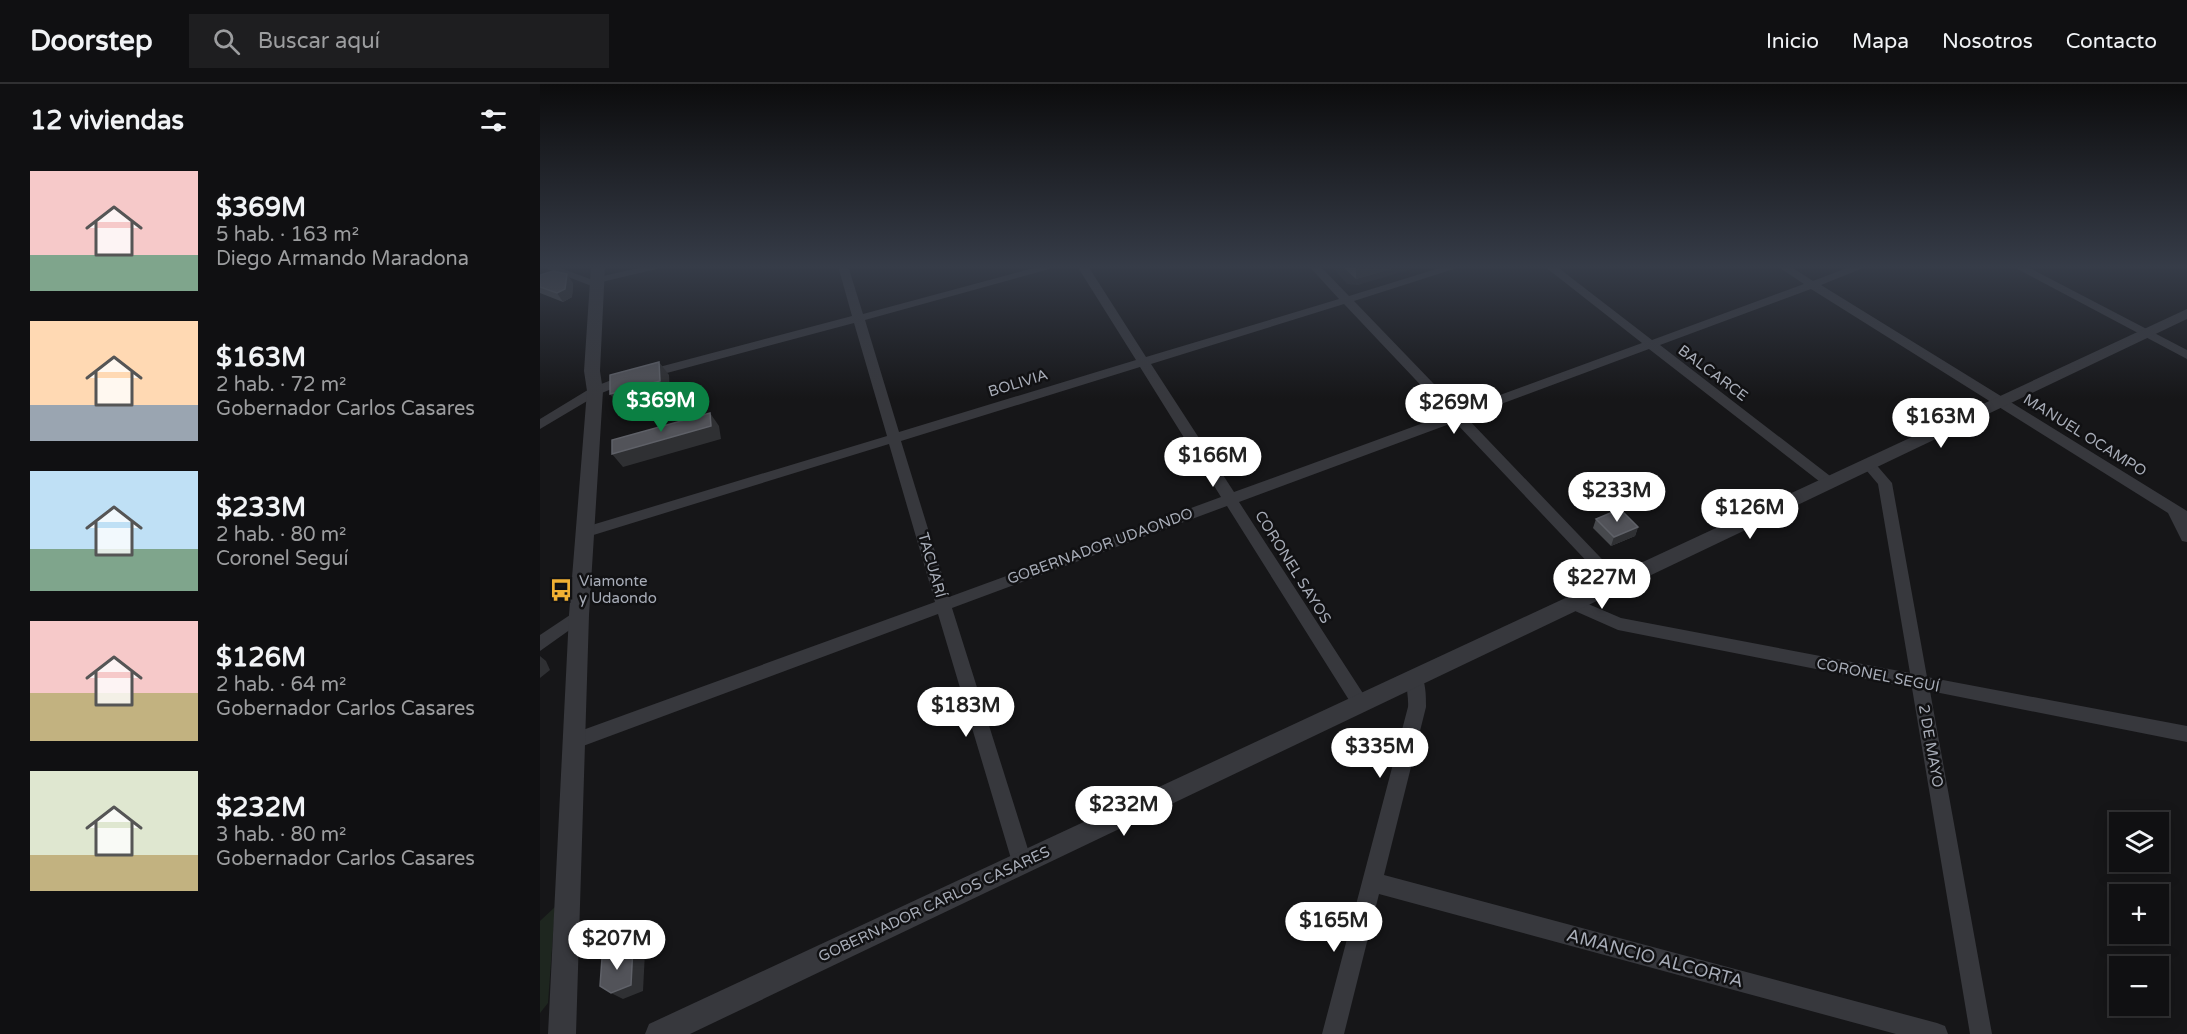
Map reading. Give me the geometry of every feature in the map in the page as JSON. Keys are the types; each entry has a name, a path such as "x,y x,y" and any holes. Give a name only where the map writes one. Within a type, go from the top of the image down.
{"street":[{"path":"564,1032 579,615 587,532 595,391 592,371 596,310"},
{"name":"TACUARÍ","path":"857,310 1022,862"},
{"path":"540,425 595,391 618,382 888,310"},
{"name":"CORONEL SAYOS","path":"1110,310 1360,703"},
{"name":"BOLIVIA","path":"587,532 1312,310"},
{"path":"1356,310 1616,583"},
{"name":"BALCARCE","path":"1605,310 1829,482"},
{"name":"GOBERNADOR UDAONDO","path":"575,741 1744,310"},
{"name":"MANUEL OCAMPO","path":"1853,310 2181,514"},
{"path":"2102,310 2187,355"},
{"name":"GOBERNADOR CARLOS CASARES","path":"659,1034 2187,313"},
{"name":"2 DE MAYO","path":"1868,464 1885,483 1981,1034"},
{"path":"2181,514 2187,537"},
{"name":"CORONEL SEGUÍ","path":"1572,603 1618,624 2187,734"},
{"path":"540,644 579,615"},
{"path":"1333,1034 1417,707 1418,694 1414,677"},
{"name":"AMANCIO ALCORTA","path":"1372,882 1937,1034"}],"shaded area":[{"path":"555,907 548,1003 540,1013 540,921"}],"building":[{"path":"659,362 660,381 610,394 610,375"},
{"path":"710,413 711,426 612,454 612,440"},
{"path":"1620,509 1638,527 1614,537 1596,519"},
{"path":"633,946 631,985 611,993 600,986 602,958"}],"place":[{"name":"Viamonte y Udaondo","path":"561,590"}]}
